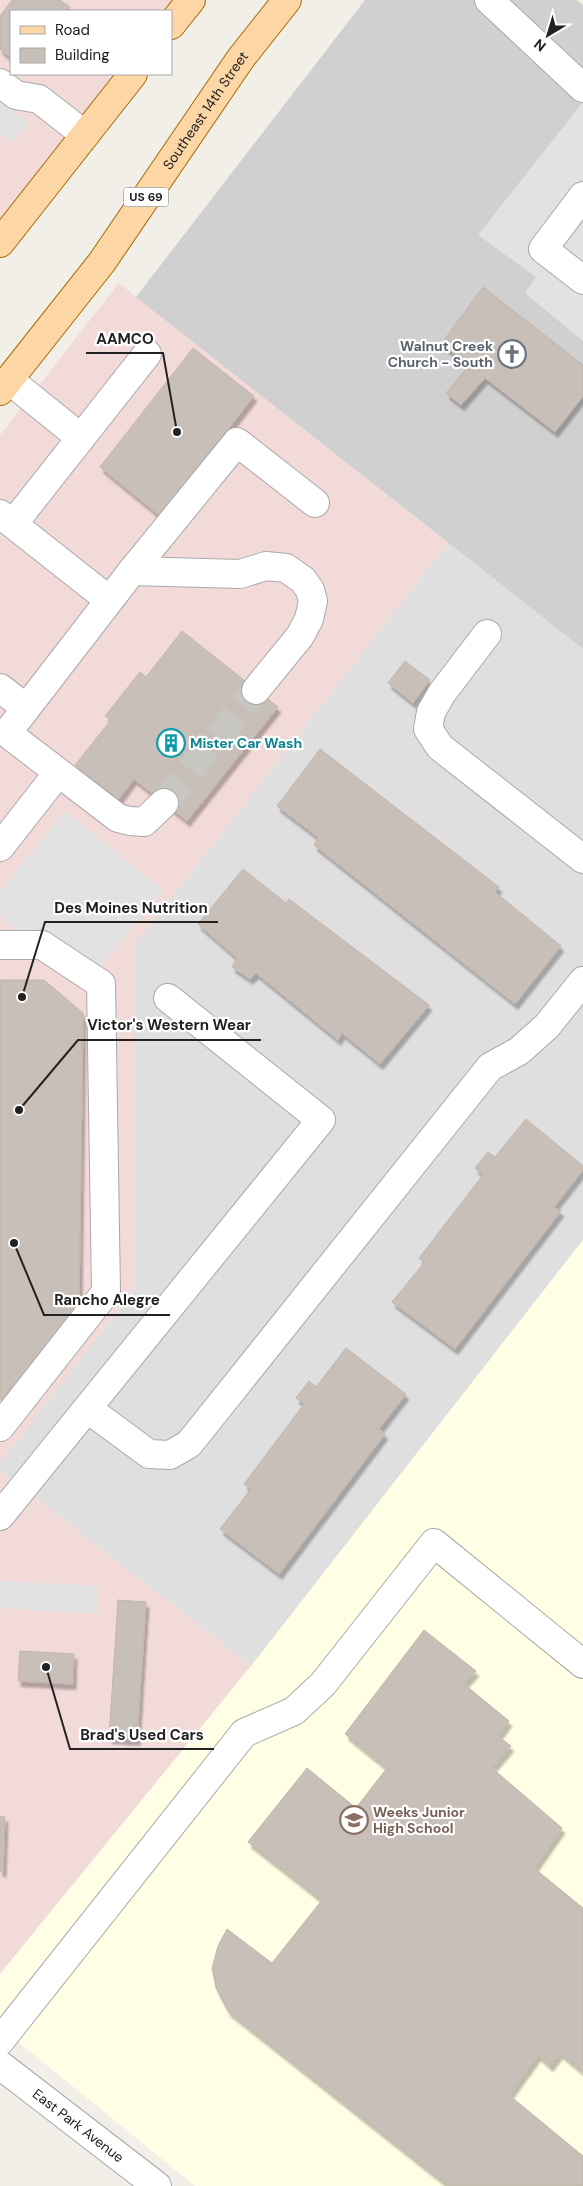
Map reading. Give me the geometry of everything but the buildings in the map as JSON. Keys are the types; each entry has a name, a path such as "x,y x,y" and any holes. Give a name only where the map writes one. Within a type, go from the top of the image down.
{"main road":[{"path":"172,25 191,0"},
{"name":"Southeast 14th Street","path":"4,386 102,262 241,58 287,0"},
{"path":"0,243 132,75"}],"street":[{"path":"488,0 583,88"},
{"path":"0,83 16,95 39,99 85,135"},
{"path":"583,196 543,249 583,280"},
{"path":"109,600 7,519 81,438 147,354"},
{"path":"4,386 81,438"},
{"path":"164,803 144,822 118,818 7,732 109,600 138,572 237,442 315,503"},
{"path":"138,572 240,574 266,566 286,568 303,580 310,590 313,601 309,619 300,636 256,690"},
{"path":"487,634 442,693 431,712 428,729 440,747 583,859"},
{"path":"0,688 26,708"},
{"path":"0,847 58,773"},
{"path":"0,945 42,945 101,984 106,1292 0,1426"},
{"path":"88,1409 148,1454 170,1455 189,1444 490,1067 519,1051 547,1026 583,981"},
{"path":"0,1516 321,1120 168,998"},
{"path":"0,2041 244,1733 294,1711 323,1684 434,1543 583,1664"},
{"name":"East Park Avenue","path":"0,2065 157,2186"}],"shaded area":[{"path":"0,0 192,0 172,10 10,10 10,75 134,75 0,248"},
{"path":"365,0 577,0 583,5 583,649 136,297"},
{"path":"0,101 28,122 12,142 0,133"},
{"path":"583,102 583,341 525,293 536,277 478,235"},
{"path":"119,283 448,543 133,947 133,1291 0,1463 0,435"},
{"path":"448,543 583,649 583,1240 251,1666 0,1470 0,1463 133,1291 133,947"},
{"path":"65,811 163,890 86,985 0,916 0,892"},
{"name":"Weeks Junior High School","path":"583,1240 583,2186 195,2186 0,2027 0,1974 251,1666"},
{"path":"0,1470 251,1666 0,1974"},
{"path":"0,1581 98,1586 97,1614 0,1608"}],"tunnel":[{"path":"164,803 256,690"}],"place":[{"name":"Walnut Creek Church - South","path":"512,354"},
{"name":"AAMCO","path":"177,432"},
{"name":"Mister Car Wash","path":"171,743"},
{"name":"Des Moines Nutrition","path":"22,997"},
{"name":"Victor's Western Wear","path":"19,1110"},
{"name":"Rancho Alegre","path":"14,1243"},
{"name":"Brad's Used Cars","path":"46,1667"},
{"name":"Weeks Junior High School","path":"354,1820"}]}
